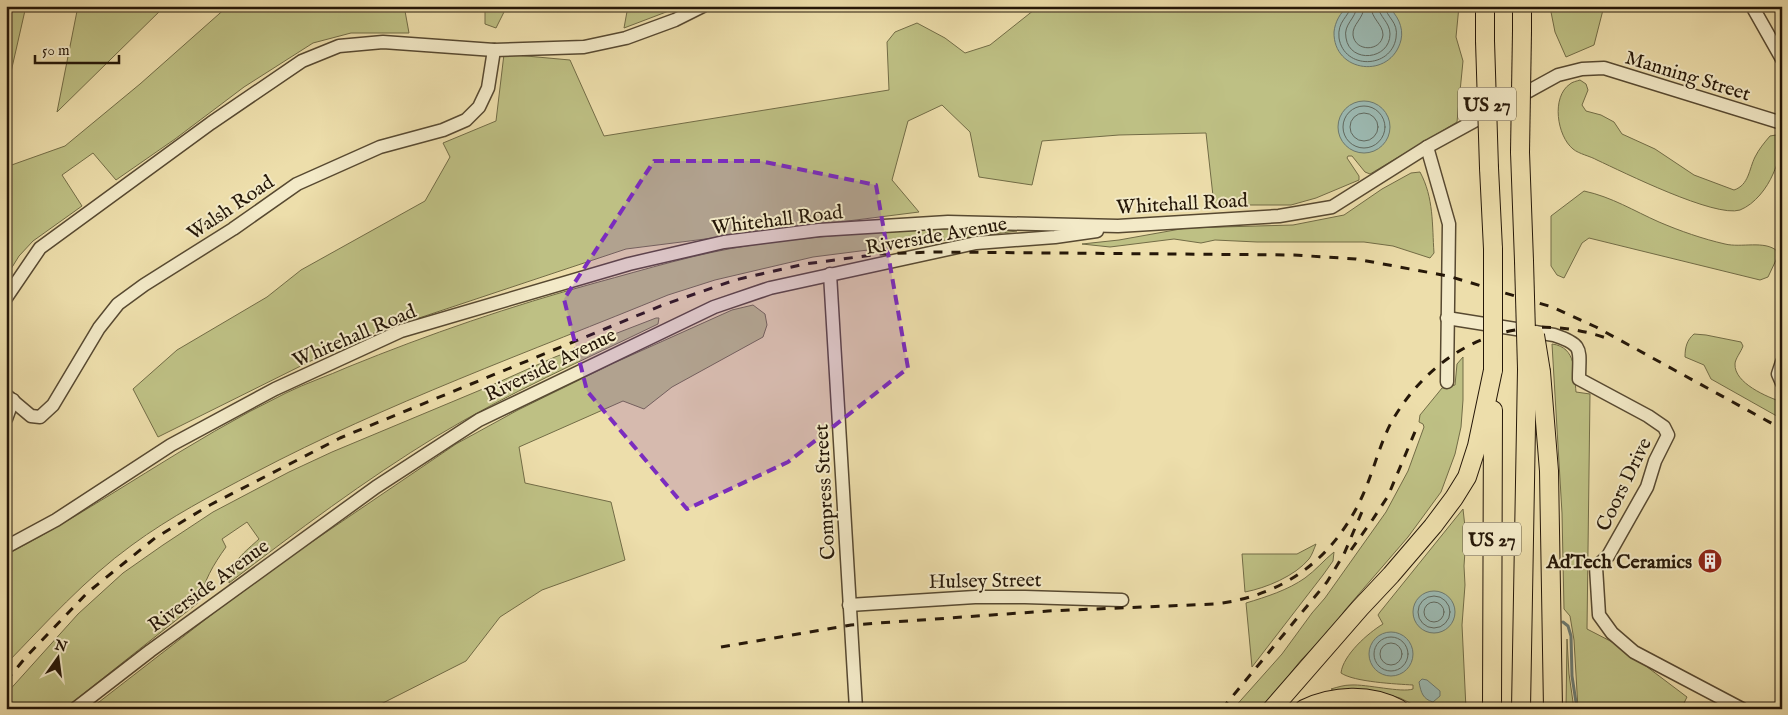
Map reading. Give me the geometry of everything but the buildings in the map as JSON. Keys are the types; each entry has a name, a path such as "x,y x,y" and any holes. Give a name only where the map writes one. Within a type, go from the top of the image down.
{"highway":[{"name":"US 27","path":"1485,6 1484,41 1493,249 1492,709"},
{"name":"US 27","path":"1521,709 1534,370 1525,280 1520,152 1522,6"},
{"path":"1272,709 1354,614 1391,575 1454,498 1467,477 1477,446 1493,370"},
{"path":"1534,370 1549,470 1553,709"},
{"path":"1304,709 1317,703 1346,697 1381,702 1400,709"}],"street":[{"path":"6,298 40,248 211,123 302,61 339,46 383,42 494,50 584,47 626,38 675,20 703,6"},
{"path":"1752,6 1782,59"},
{"name":"Walsh Road","path":"10,398 31,416 40,417 54,405 99,328 118,304 298,184 380,147 443,130 466,120 479,107 488,88 494,50"},
{"name":"Manning Street","path":"1582,69 1604,68 1782,123"},
{"name":"Whitehall Road","path":"6,546 56,520 171,445 275,389 401,331 629,264 724,242 819,230 948,222 1118,226 1279,216 1332,207 1427,147 1558,75 1582,69"},
{"path":"1427,147 1449,224 1447,382"},
{"name":"Riverside Avenue","path":"75,709 150,651 376,487 479,420 714,306 770,288 976,243 1081,234 1118,226"},
{"name":"Compress Street","path":"830,274 856,709"},
{"name":"Coors Drive","path":"1447,318 1554,335 1571,340 1576,344 1579,351 1579,379 1648,416 1664,427 1668,435 1655,461 1647,487 1608,556 1596,567 1599,615 1612,633 1634,652 1742,709"},
{"path":"1782,362 1778,374 1782,383"},
{"path":"6,419 10,398"},
{"name":"Hulsey Street","path":"849,604 1025,596 1122,600"}],"highlighted area":[{"path":"654,161 760,161 876,185 908,368 788,462 687,509 587,391 564,299"}],"green space":[{"path":"6,6 26,6 11,72 6,74"},
{"path":"78,6 165,6 57,112"},
{"path":"228,6 407,6 405,11 409,33 351,33 313,43 244,87 175,139 116,180 93,153 62,175 82,206 33,241 19,256 6,277 6,167 65,146 140,84"},
{"path":"485,6 507,6 496,28 485,24"},
{"path":"628,6 682,6 624,28"},
{"path":"1039,6 1459,6 1456,37 1463,61 1457,122 1370,174 1365,172 1352,156 1348,156 1347,158 1359,176 1359,180 1316,198 1291,205 1214,205 1206,133 1119,135 1042,141 1032,185 979,177 970,132 942,105 908,121 892,180 919,212 626,249 353,340 158,437 133,389 177,350 267,297 301,270 425,201 450,157 443,143 496,121 504,54 570,60 604,136 889,90 887,42 895,32 917,23 945,38 965,53 990,45"},
{"path":"1556,6 1604,6 1594,45 1566,57 1555,32 1551,12 1556,9"},
{"path":"1580,80 1586,84 1588,90 1582,105 1586,111 1601,115 1614,122 1622,134 1655,149 1694,175 1734,190 1746,181 1755,157 1762,146 1770,136 1776,135 1781,149 1779,159 1764,190 1751,204 1740,210 1728,211 1691,201 1578,152 1567,143 1563,135 1558,116 1558,107 1564,90 1571,83"},
{"path":"1420,172 1428,192 1432,212 1434,253 1430,258 1393,246 1364,242 1215,240 1201,243 1174,239 1110,247 1082,244 1119,240 1186,228 1293,225 1344,215 1382,189 1411,173"},
{"path":"1584,191 1613,201 1683,232 1731,245 1759,245 1772,248 1777,251 1777,258 1768,277 1760,280 1589,238 1582,243 1564,278 1557,275 1551,266 1551,216"},
{"path":"975,228 1016,228 1017,231 813,257 715,280 668,295 459,379 355,424 254,473 176,516 146,535 98,572 6,664 6,555 42,536 215,431 294,389 470,321 532,301 692,257 732,248 807,238"},
{"path":"753,305 765,314 767,325 763,337 672,387 644,409 623,401 519,447 525,483 611,502 625,560 542,590 500,617 466,661 379,705 375,709 90,709 215,612 300,550 456,444 518,410 614,363 732,310"},
{"path":"659,318 658,324 519,391 437,436 357,488 229,583 235,563 259,539 247,522 222,539 226,547 203,587 199,602 64,709 6,709 6,694 78,614 123,573 213,512 289,472 332,452 555,357"},
{"path":"1694,334 1741,342 1743,346 1735,362 1736,371 1745,383 1752,388 1782,402 1782,419 1711,379 1704,365 1685,357 1687,344"},
{"path":"1552,344 1560,346 1570,355 1573,362 1576,392 1590,394 1587,629 1618,645 1687,697 1681,709 1578,709 1574,640 1570,616 1564,609 1562,513"},
{"path":"1463,357 1461,427 1455,454 1441,492 1408,537 1345,610 1332,628 1301,660 1262,709 1233,709 1282,654 1325,598 1386,512 1408,471 1424,427 1419,422 1420,415 1442,388 1455,385 1457,364"},
{"path":"1463,509 1466,536 1462,625 1466,709 1422,709 1400,698 1379,692 1350,689 1335,691 1331,689 1351,685 1401,690 1413,689 1413,685 1355,679 1341,673 1346,659 1357,645 1383,624 1378,615 1380,612"},
{"path":"1316,544 1309,559 1296,571 1262,588 1245,592 1242,554 1297,554"},
{"path":"1334,552 1333,561 1252,667 1246,603 1277,593 1298,582 1309,575"},
{"path":"1567,639 1569,674 1574,709 1566,709"}],"water":[{"path":"1348,6 1387,6 1397,17 1401,26 1401,40 1395,53 1386,61 1375,66 1363,66 1352,63 1343,56 1336,46 1335,25"},
{"path":"1364,101 1374,103 1382,109 1388,117 1390,127 1388,137 1382,145 1374,151 1364,153 1354,151 1346,145 1340,137 1338,127 1340,117 1346,109 1354,103"},
{"path":"1438,591 1446,594 1452,600 1455,612 1452,624 1446,630 1430,633 1422,630 1416,624 1413,608 1416,600 1422,594"},
{"path":"1387,632 1395,632 1407,638 1413,654 1407,670 1395,676 1387,676 1375,670 1369,658 1369,650 1375,638"},
{"path":"1422,679 1427,680 1440,691 1440,696 1433,702 1427,699 1422,692 1419,682"}],"waterway":[{"path":"1563,622 1568,626 1571,636 1572,676 1577,709"}],"railway":[{"path":"6,681 26,657 87,593 155,538 210,505 340,438 663,305 735,280 805,264 880,254 934,252 1294,255 1356,259 1448,276 1552,307 1596,327 1782,429"},
{"path":"721,647 851,625 1048,611 1215,604 1240,600 1262,593 1303,571 1336,540 1361,499 1392,421 1411,394 1432,371 1457,353 1484,339 1512,331 1543,327 1574,330 1606,338"},
{"path":"1351,550 1388,496 1417,427"},
{"path":"1222,709 1327,582 1344,554 1364,507"}],"place":[{"name":"AdTech Ceramics","path":"1710,561"}]}
